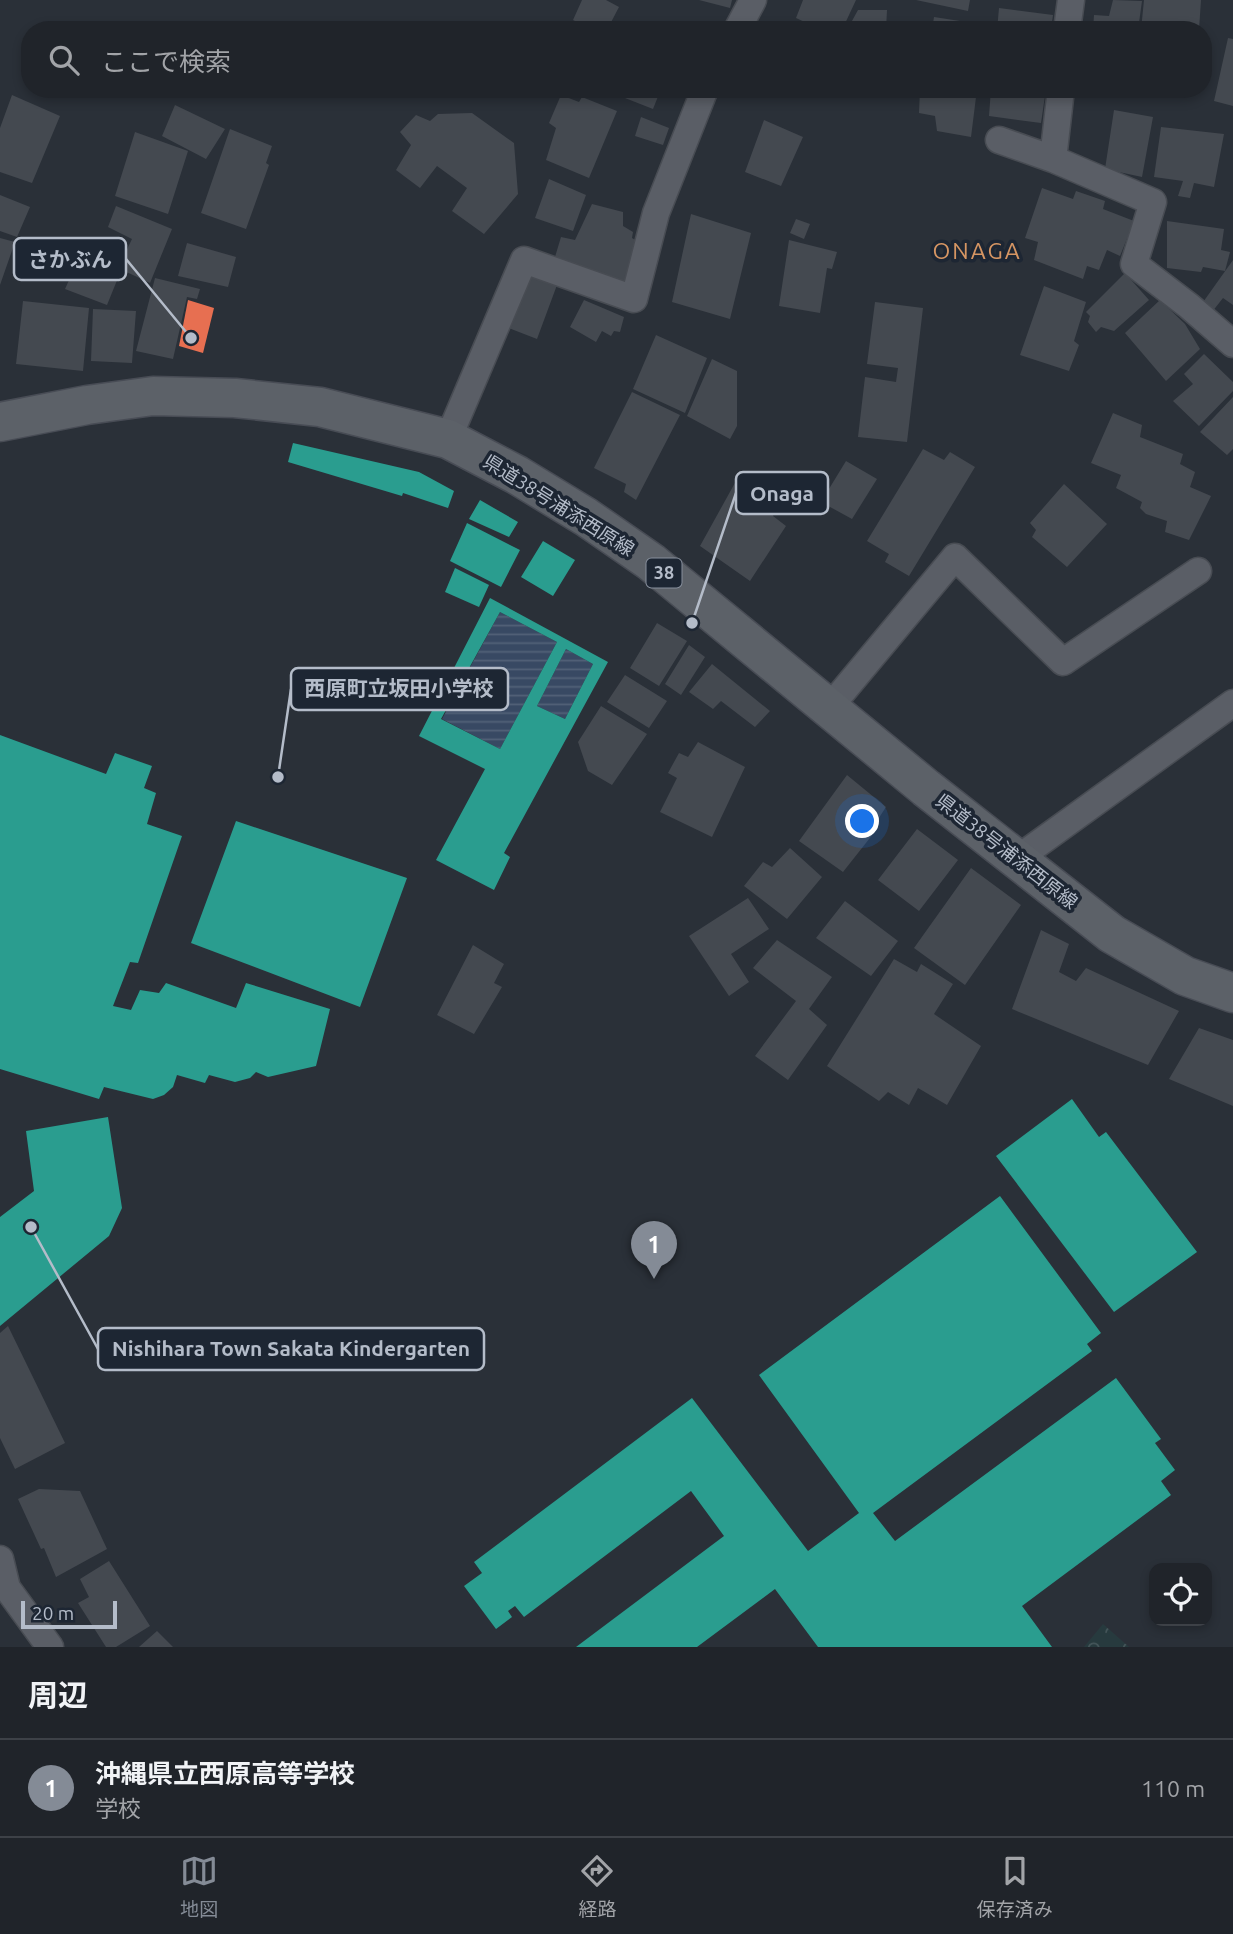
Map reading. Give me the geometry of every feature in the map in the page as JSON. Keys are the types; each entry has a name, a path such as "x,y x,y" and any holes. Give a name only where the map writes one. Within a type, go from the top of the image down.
{"main road":[{"name":"県道38号浦添西原線","path":"0,422 87,405 153,396 235,398 320,407 448,439 517,475 651,562 1112,934 1185,976 1233,993"}],"street":[{"path":"742,21 753,0"},
{"path":"1069,21 1071,0"},
{"path":"448,439 524,260 634,299 656,213 701,98"},
{"path":"1053,159 1060,98"},
{"path":"999,140 1053,159 1153,202 1134,264 1233,344"},
{"path":"829,708 955,557 1063,662 1198,571"},
{"path":"1017,859 1233,703"},
{"path":"0,1559 7,1588 50,1647"}],"green space":[{"path":"1103,1624 1129,1647 1084,1647"}],"water":[{"path":"500,612 557,642 500,749 442,719"},
{"path":"566,649 593,664 565,719 537,706"}],"building: 商業":[{"path":"188,300 214,308 203,353 179,346"}],"building: 教育":[{"path":"293,443 419,472 454,491 448,508 288,462"},
{"path":"480,500 518,522 509,537 469,519"},
{"path":"467,523 520,550 501,587 450,561"},
{"path":"543,541 575,560 553,596 521,577"},
{"path":"455,568 489,585 479,607 445,592"},
{"path":"490,598 608,662 504,853 510,857 494,890 436,860 485,769 419,736","holes":["500,612 557,642 500,749 441,719","566,649 593,664 565,719 537,706"]},
{"path":"0,735 106,774 115,753 152,766 144,788 156,793 147,824 182,836 138,963 130,962 113,1006 131,1010 140,990 159,993 166,983 236,1008 246,983 330,1009 316,1066 268,1077 256,1072 250,1078 235,1082 209,1075 205,1083 177,1075 173,1087 164,1095 153,1099 104,1087 99,1099 0,1069"},
{"path":"236,821 407,878 360,1007 191,943"},
{"path":"1072,1099 1099,1137 1106,1132 1197,1252 1114,1312 996,1156"},
{"path":"108,1117 122,1208 109,1236 0,1326 0,1217 34,1191 26,1131"},
{"path":"1000,1196 1101,1333 1087,1344 1092,1351 873,1513 895,1541 1116,1378 1161,1439 1155,1443 1175,1470 1161,1481 1171,1495 1022,1606 1052,1647 818,1647 775,1589 697,1647 576,1647 724,1536 691,1491 524,1617 515,1606 508,1611 512,1617 496,1629 464,1586 482,1573 474,1562 692,1398 808,1551 859,1513 759,1375"}],"building: その他":[{"path":"582,0 606,0 619,7 612,21 573,20"},
{"path":"699,0 732,0 730,8"},
{"path":"803,0 856,0 846,21 802,21 796,18"},
{"path":"916,0 970,0 968,11"},
{"path":"1113,0 1142,1 1139,21 1094,21 1094,15 1109,16"},
{"path":"1144,0 1201,0 1200,21 1142,21"},
{"path":"999,8 1053,15 1052,21 998,21"},
{"path":"858,10 887,10 886,21 852,21"},
{"path":"934,17 960,21 933,21"},
{"path":"1228,38 1233,39 1233,106 1214,101"},
{"path":"12,95 60,116 32,183 0,172 0,128"},
{"path":"560,98 579,102 584,98 617,111 589,178 546,160 556,128 549,123"},
{"path":"625,98 657,98 653,109"},
{"path":"920,98 976,98 971,137 937,131 935,116 919,113"},
{"path":"990,98 1045,98 1041,123 989,116"},
{"path":"175,105 225,129 206,159 162,136"},
{"path":"1114,110 1153,117 1142,177 1105,169"},
{"path":"472,113 514,143 518,194 484,234 452,211 467,188 437,166 420,188 396,170 411,145 400,132 416,115 430,121 438,114"},
{"path":"641,117 669,128 663,145 635,136"},
{"path":"764,120 803,137 781,186 745,172"},
{"path":"1161,127 1224,134 1214,187 1194,183 1190,198 1178,196 1183,181 1154,177"},
{"path":"230,129 272,146 266,163 269,165 246,229 201,213"},
{"path":"135,132 188,151 168,214 115,196"},
{"path":"549,179 586,195 573,231 535,218"},
{"path":"1042,188 1073,199 1076,191 1105,201 1103,209 1134,221 1120,256 1107,250 1099,270 1087,266 1083,279 1034,260 1038,242 1025,238"},
{"path":"0,195 30,207 17,237 0,231"},
{"path":"592,204 623,212 623,226 633,232 632,238 637,241 624,282 612,286 555,257 561,237 575,240"},
{"path":"116,206 172,229 150,283 118,268 132,239 108,227"},
{"path":"691,214 751,233 730,319 672,302"},
{"path":"796,219 810,224 804,239 790,233"},
{"path":"1167,221 1224,229 1221,250 1230,252 1225,271 1203,267 1201,272 1167,268"},
{"path":"0,238 15,242 0,285"},
{"path":"789,240 837,252 832,269 827,268 820,313 779,306"},
{"path":"187,243 236,257 228,287 178,276"},
{"path":"85,245 115,256 113,268 120,273 107,305 65,289"},
{"path":"1233,260 1233,305 1223,298 1212,312 1201,305"},
{"path":"528,273 557,285 537,339 506,327"},
{"path":"1125,273 1149,300 1114,331 1101,327 1096,332 1088,322 1090,316 1086,312"},
{"path":"155,278 200,289 197,299 187,297 173,359 136,351"},
{"path":"1044,286 1086,302 1074,341 1079,345 1069,371 1020,355"},
{"path":"584,300 624,317 620,332 614,331 611,336 602,331 596,342 570,327"},
{"path":"1160,300 1185,324 1200,349 1166,381 1125,333"},
{"path":"23,301 89,308 83,371 16,364"},
{"path":"875,302 923,308 907,442 858,437 865,377 896,382 898,368 867,364"},
{"path":"93,309 136,311 132,363 91,361"},
{"path":"656,335 707,358 685,413 633,389"},
{"path":"1204,354 1233,382 1233,391 1199,426 1173,401 1193,384 1184,374"},
{"path":"712,359 737,371 737,426 730,439 687,416"},
{"path":"632,392 680,415 636,500 624,492 626,484 594,468"},
{"path":"1233,397 1233,449 1227,455 1200,432"},
{"path":"1113,413 1142,425 1140,437 1183,454 1180,464 1195,472 1190,487 1211,496 1189,540 1165,532 1167,521 1146,514 1140,508 1142,502 1116,488 1121,475 1091,463"},
{"path":"923,449 944,460 950,452 975,467 909,576 885,562 889,554 867,541"},
{"path":"846,461 877,479 852,519 821,502"},
{"path":"736,481 778,504 773,516 786,526 750,581 700,546"},
{"path":"1064,484 1107,524 1067,567 1032,537 1036,530 1030,523"},
{"path":"657,623 687,641 659,686 630,668"},
{"path":"689,645 705,657 681,695 665,684"},
{"path":"712,664 770,711 755,727 721,701 713,709 689,692"},
{"path":"625,675 667,701 649,728 607,702"},
{"path":"601,706 647,734 612,785 588,771 578,742"},
{"path":"698,742 745,767 712,837 660,812 677,778 668,773 679,753 688,757"},
{"path":"847,775 886,807 873,827 877,829 843,872 799,841"},
{"path":"917,829 958,860 919,911 878,880"},
{"path":"790,848 822,877 787,919 744,886 763,862 772,867"},
{"path":"971,868 1021,905 965,985 914,948"},
{"path":"748,898 769,929 731,954 749,982 729,996 689,936"},
{"path":"845,901 898,941 871,976 816,938"},
{"path":"1041,930 1069,944 1059,972 1076,981 1086,968 1179,1011 1148,1065 1012,1009"},
{"path":"777,940 832,977 809,1009 827,1025 788,1080 755,1056 796,1001 753,968"},
{"path":"473,945 504,964 494,983 502,987 474,1034 437,1015"},
{"path":"894,959 917,972 921,964 953,984 934,1014 981,1046 947,1105 918,1088 909,1105 888,1092 879,1101 827,1066"},
{"path":"1199,1028 1233,1040 1233,1106 1169,1079"},
{"path":"8,1326 65,1443 15,1469 0,1438 0,1333"},
{"path":"39,1489 80,1491 107,1549 56,1577 18,1499"},
{"path":"109,1561 150,1626 116,1647 106,1647 78,1603 89,1597 80,1579"},
{"path":"157,1631 173,1647 139,1647"}],"place":[{"name":"さかぶん","path":"191,338"},
{"name":"Onaga","path":"692,623"},
{"name":"西原町立坂田小学校","path":"278,777"},
{"name":"Nishihara Town Sakata Kindergarten","path":"31,1227"},
{"name":"沖縄県立西原高等学校","path":"654,1279"}],"district":[{"name":"ONAGA","path":"977,251"}]}
